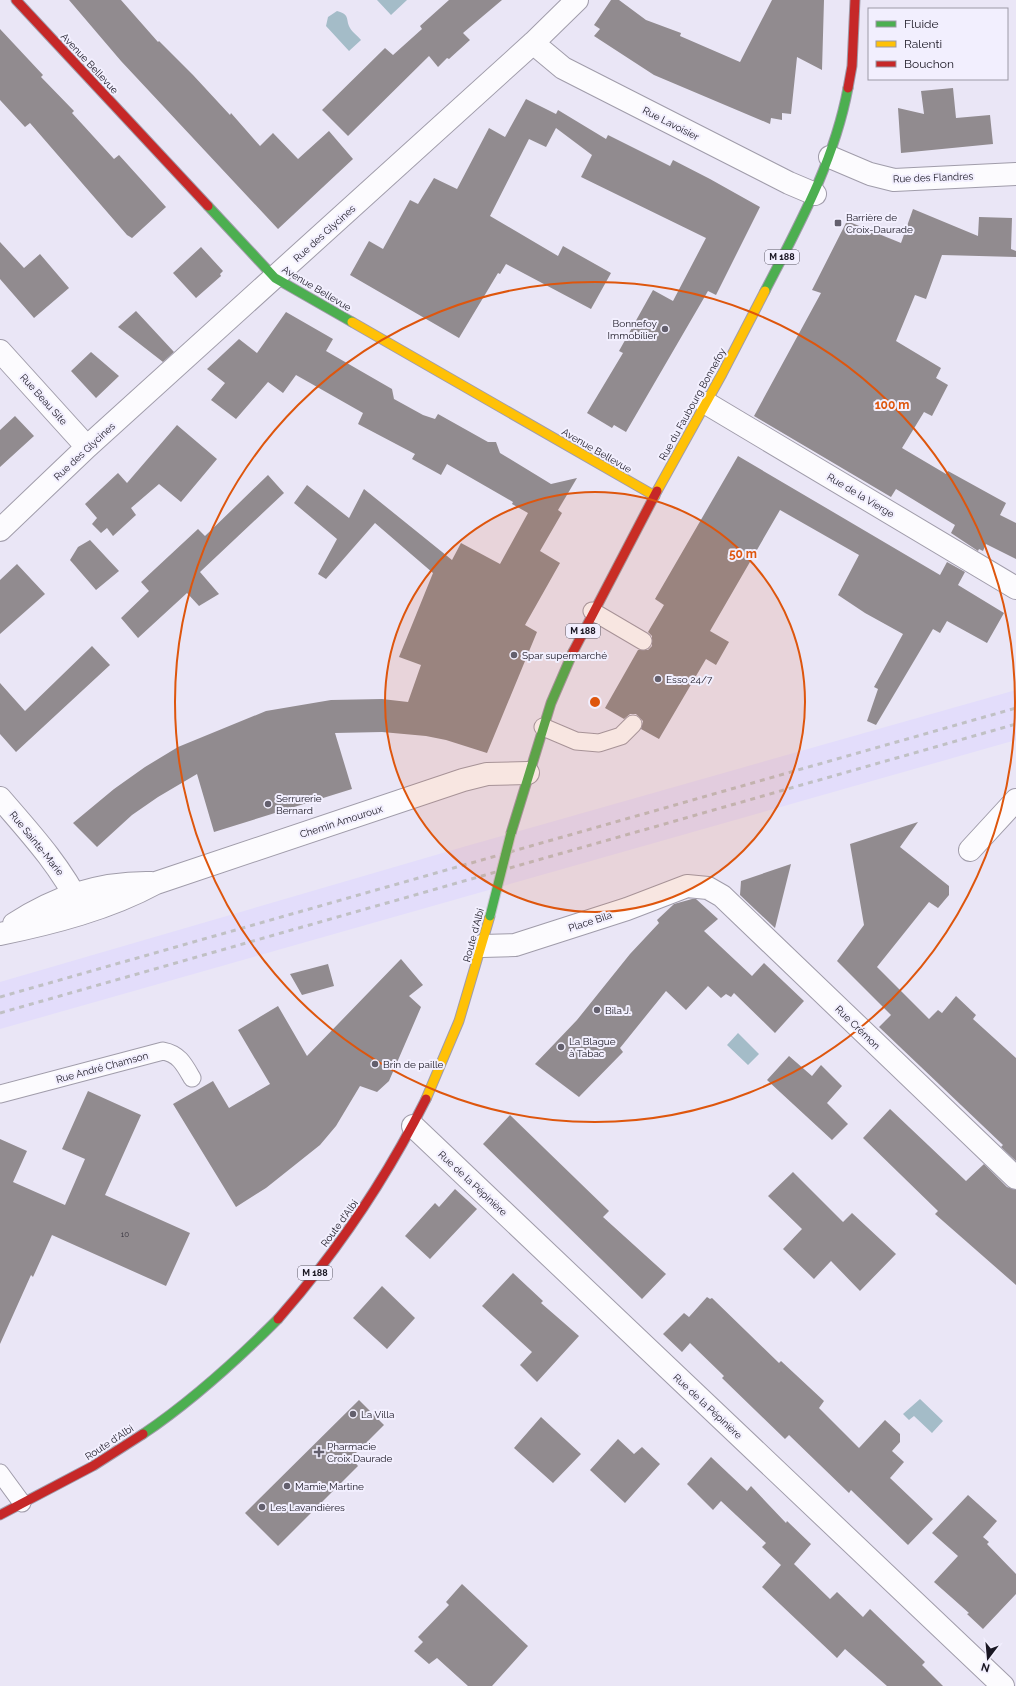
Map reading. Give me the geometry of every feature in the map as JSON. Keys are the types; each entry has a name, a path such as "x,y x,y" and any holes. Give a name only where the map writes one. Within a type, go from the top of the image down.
{"main road":[{"name":"Avenue Bellevue","path":"16,0 275,278 655,496"},
{"name":"Rue du Faubourg Bonnefoy","path":"518,810 551,703 592,611 685,438 706,403 815,194 830,157 843,115 852,66 855,0"},
{"name":"Route d'Albi","path":"0,1515 94,1465 159,1422 199,1393 263,1333 350,1229 413,1126 454,1035 482,946 518,810"}],"street":[{"name":"Rue des Glycines","path":"0,530 87,447 275,278 577,0"},
{"name":"Rue Lavoisier","path":"532,43 563,68 789,183 815,194"},
{"name":"Rue des Flandres","path":"830,157 870,174 894,180 1016,174"},
{"name":"Rue Beau Site","path":"0,352 87,447"},
{"name":"Rue de la Vierge","path":"706,403 1016,588"},
{"name":"Chemin Amouroux","path":"0,933 40,926 79,903 113,903 135,894 156,882 463,780 487,774 528,774"},
{"name":"Rue Sainte-Marie","path":"0,798 48,853 68,881 79,903"},
{"path":"970,850 1016,800"},
{"name":"Place Bila","path":"482,946 515,945 627,909 674,890 696,886"},
{"name":"Rue Crémon","path":"696,886 708,888 722,896 1016,1178"},
{"name":"Rue de la Pépinière","path":"413,1126 1003,1686"}],"lane":[{"path":"592,611 643,641"},
{"path":"543,727 576,741 599,743 621,736 633,724"},
{"name":"Rue André Chamson","path":"0,1094 163,1051 173,1053 183,1062 192,1078"},
{"path":"0,1473 22,1503"}],"shaded area":[{"path":"1016,690 1016,740 0,1029 0,982 470,845"}],"water":[{"path":"377,0 407,0 391,15"},
{"path":"337,11 346,16 351,30 361,40 349,51 326,26 328,17"},
{"path":"738,1033 759,1054 748,1065 727,1045"},
{"path":"920,1399 943,1421 932,1433 914,1416 909,1420 903,1414"}],"building":[{"path":"69,0 121,0 158,42 159,41 193,75 230,115 231,113 260,146 273,133 298,159 329,131 353,159 278,229 121,61"},
{"path":"449,0 502,0 463,33 470,40 449,59 447,58 438,67 429,56 348,136 322,110 385,48 393,55 422,29 420,26"},
{"path":"611,0 619,0 646,20 681,33 680,36 740,62 772,0 824,0 822,70 797,57 791,114 782,113 782,120 771,118 770,124 654,75 594,36 600,29 594,25"},
{"path":"0,29 43,75 41,77 74,111 72,113 114,159 119,155 166,207 132,238 127,235 30,123 25,127 0,100"},
{"path":"953,88 956,118 990,115 993,144 901,153 898,108 924,114 921,91"},
{"path":"526,99 556,114 558,110 606,139 608,135 670,166 673,160 760,207 716,295 708,291 626,432 614,425 612,428 587,413 623,353 619,351 653,290 673,301 706,238 581,177 592,155 556,128 546,147 529,139 490,216 558,256 563,246 611,273 591,309 506,264 500,274 498,273 459,338 350,275 369,241 383,249 410,200 418,204 434,178 457,189 489,128 505,137"},
{"path":"913,209 978,236 979,217 1012,218 1011,249 1016,251 1016,257 942,255 926,299 915,295 896,341 941,368 936,378 948,385 932,416 924,412 902,448 946,474 948,471 1006,503 1000,515 1016,523 1016,559 986,544 983,551 979,549 978,551 951,533 955,525 896,489 891,497 754,416 821,293 812,290 847,221 901,243"},
{"path":"0,242 24,268 40,254 69,288 34,318 0,279"},
{"path":"201,247 223,271 220,274 221,276 196,298 173,273"},
{"path":"136,311 174,352 163,362 118,327"},
{"path":"286,312 333,339 326,351 392,389 394,399 423,415 435,419 438,414 488,442 496,442 500,453 551,484 577,478 558,510 562,513 540,551 560,563 525,625 537,632 487,753 446,740 426,736 382,732 335,733 352,789 214,832 197,774 158,797 132,815 97,847 73,823 114,789 145,767 178,747 266,711 331,700 382,699 408,702 421,665 399,657 433,573 375,523 326,579 318,574 337,539 294,503 307,485 349,518 364,489 452,560 461,543 500,564 528,513 512,504 513,502 447,464 441,475 412,459 415,454 358,424 363,413 296,375 283,393 268,382 236,419 211,400 225,383 207,369 239,339 257,353"},
{"path":"91,352 119,376 96,398 71,371"},
{"path":"15,416 34,436 0,467 0,430"},
{"path":"177,425 217,459 181,502 159,484 131,508 136,515 113,536 107,528 101,533 92,524 97,518 85,504 118,473 127,483"},
{"path":"738,456 940,575 947,562 965,572 958,585 1004,613 987,643 947,621 940,633 933,629 876,725 867,721 878,689 874,687 903,634 865,613 838,595 859,555 780,510 710,631 729,642 716,665 706,659 659,739 641,729 643,721 636,714 630,714 624,719 605,708 638,650 648,650 652,646 652,636 648,632 664,605 655,599"},
{"path":"268,475 284,493 200,572 219,594 199,606 187,593 138,638 121,618 149,591 141,582 198,529 205,536"},
{"path":"90,540 119,571 96,590 70,560 78,547"},
{"path":"17,564 45,594 0,634 0,580"},
{"path":"92,646 110,665 16,752 0,734 0,683 25,711"},
{"path":"918,822 900,847 949,886 949,895 938,908 929,902 877,967 929,1019 938,1010 942,1013 956,996 976,1015 973,1019 1016,1058 1016,1161 1001,1147 1003,1145 879,1027 891,1015 837,961 864,925 850,844"},
{"path":"791,864 775,928 740,895 741,881"},
{"path":"696,899 718,919 704,931 752,976 764,963 804,1001 775,1033 734,993 731,997 726,994 721,998 708,986 686,1010 666,991 620,1048 623,1052 579,1097 535,1064 577,1020 630,954 659,923 657,920 674,904"},
{"path":"401,959 423,985 409,996 421,1007 389,1081 377,1092 360,1086 336,1126 320,1145 266,1188 236,1207 173,1104 213,1081 229,1108 270,1084 238,1030 278,1006 307,1056"},
{"path":"328,964 334,986 302,995 290,974"},
{"path":"789,1056 812,1076 821,1065 842,1086 827,1103 848,1124 832,1140 767,1080"},
{"path":"88,1091 141,1115 105,1195 190,1233 166,1286 52,1235 33,1277 31,1275 0,1344 0,1139 27,1151 13,1182 65,1205 85,1159 62,1149"},
{"path":"890,1109 966,1181 984,1164 1007,1187 1016,1190 1016,1285 935,1214 938,1211 863,1138"},
{"path":"510,1115 609,1211 603,1217 666,1274 642,1299 483,1144"},
{"path":"793,1172 843,1222 852,1213 896,1254 860,1291 831,1261 814,1279 783,1249 802,1229 768,1196"},
{"path":"455,1189 477,1209 430,1259 405,1236 435,1203 439,1207"},
{"path":"513,1273 543,1301 541,1303 579,1336 537,1382 520,1365 532,1352 482,1306"},
{"path":"382,1286 415,1318 387,1349 353,1318"},
{"path":"707,1297 710,1299 712,1298 779,1363 781,1361 824,1401 819,1408 859,1448 885,1420 900,1434 900,1442 892,1451 904,1462 890,1478 933,1519 908,1545 851,1490 849,1493 789,1435 785,1439 722,1378 724,1376 690,1343 682,1352 663,1334 684,1313 689,1317"},
{"path":"359,1400 384,1425 351,1458 358,1466 278,1546 245,1513"},
{"path":"541,1417 581,1454 553,1483 514,1448"},
{"path":"618,1439 634,1454 642,1447 660,1464 625,1503 590,1470"},
{"path":"711,1457 747,1491 751,1486 786,1523 787,1521 811,1544 794,1564 830,1599 837,1592 863,1617 870,1609 925,1662 922,1665 943,1686 887,1686 845,1649 837,1658 762,1587 781,1565 762,1547 766,1543 721,1501 713,1510 687,1484"},
{"path":"968,1495 997,1521 983,1537 989,1542 987,1544 1016,1574 1016,1594 983,1629 967,1614 969,1613 934,1582 958,1556 932,1533"},
{"path":"462,1584 528,1646 492,1686 468,1686 437,1658 429,1664 414,1651 423,1642 418,1637 449,1605 446,1602"}],"railway":[{"path":"0,997 1016,708"},
{"path":"0,1013 1016,724"}],"traffic: fast":[{"path":"765,291 803,217 825,167 842,115 848,88"},
{"path":"208,206 275,278 352,322"},
{"path":"511,833 551,703 573,652"},
{"path":"490,916 511,833"},
{"path":"143,1434 179,1408 213,1380 278,1319"}],"traffic: slow":[{"path":"657,491 722,374 765,291"},
{"path":"352,322 655,496"},
{"path":"426,1099 459,1021 490,916"}],"traffic: jam":[{"path":"16,0 208,206"},
{"path":"848,88 852,66 855,0"},
{"path":"573,652 657,491"},
{"path":"278,1319 300,1294 359,1214 411,1129 426,1099"},
{"path":"0,1515 93,1466 143,1434"}],"place":[{"name":"Barrière de Croix-Daurade","path":"838,223"},
{"name":"Bonnefoy Immobilier","path":"665,329"},
{"name":"Spar supermarché","path":"514,655"},
{"name":"Esso 24/7","path":"658,679"},
{"name":"Serrurerie Bernard","path":"268,804"},
{"name":"Bila J.","path":"597,1010"},
{"name":"La Blague à Tabac","path":"561,1047"},
{"name":"Brin de paille","path":"375,1064"},
{"name":"La Villa","path":"353,1414"},
{"name":"Pharmacie Croix Daurade","path":"319,1452"},
{"name":"Mamie Martine","path":"287,1486"},
{"name":"Les Lavandières","path":"262,1507"}]}
